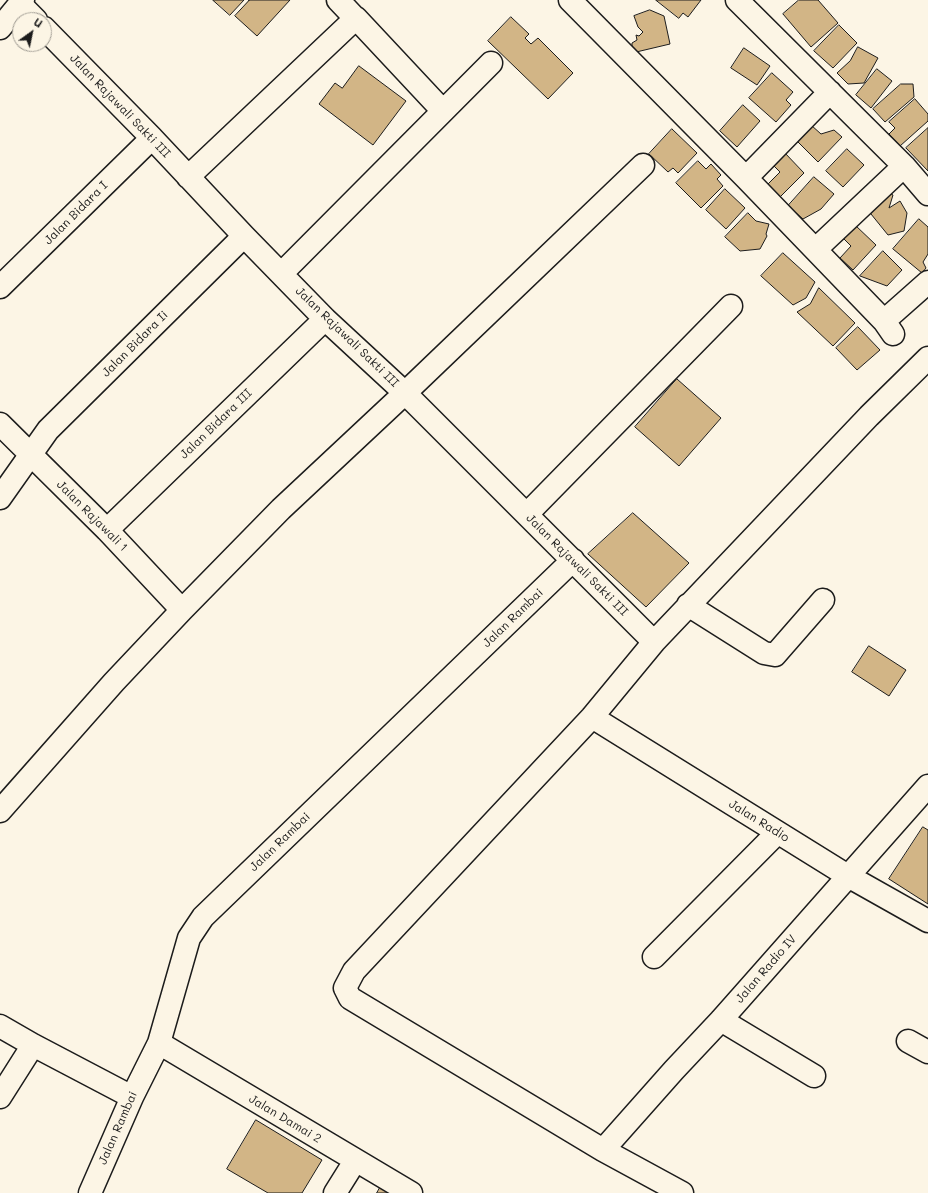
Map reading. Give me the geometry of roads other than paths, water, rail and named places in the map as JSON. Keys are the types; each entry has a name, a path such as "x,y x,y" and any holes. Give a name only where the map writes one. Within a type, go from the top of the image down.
{"street":[{"path":"338,0 444,111"},
{"path":"570,0 816,249 889,328 928,282"},
{"path":"737,0 904,166 928,194"},
{"path":"0,28 22,2 30,12"},
{"path":"188,177 356,19"},
{"name":"Jalan Rajawali Sakti III","path":"52,36 152,138 244,236 325,319 406,393 654,642"},
{"path":"282,274 490,63"},
{"path":"746,178 830,92"},
{"name":"Jalan Bidara I","path":"0,287 152,138"},
{"path":"0,811 114,682 281,509 406,393 643,165"},
{"path":"816,249 904,166"},
{"name":"Jalan Bidara Ii","path":"0,498 48,430 244,236"},
{"path":"527,514 731,306"},
{"name":"Jalan Bidara III","path":"107,530 325,319"},
{"path":"682,1193 603,1150 350,998 345,988 354,971 592,717 654,642 869,416 928,358"},
{"name":"Jalan Rajawali 1","path":"0,424 107,530 182,610"},
{"name":"Jalan Rambai","path":"90,1193 132,1097 159,1044 189,938 203,917 573,560"},
{"path":"688,606 764,653 775,655 823,600"},
{"name":"Jalan Radio","path":"592,717 777,833 848,876 928,921"},
{"name":"Jalan Radio IV","path":"603,1150 721,1020 928,786"},
{"path":"654,957 777,833"},
{"path":"721,1020 814,1076"},
{"path":"0,1026 132,1097"},
{"path":"908,1041 928,1052"},
{"name":"Jalan Damai 2","path":"159,1044 411,1193"},
{"path":"0,1097 33,1045"},
{"path":"335,1193 355,1160"}]}
